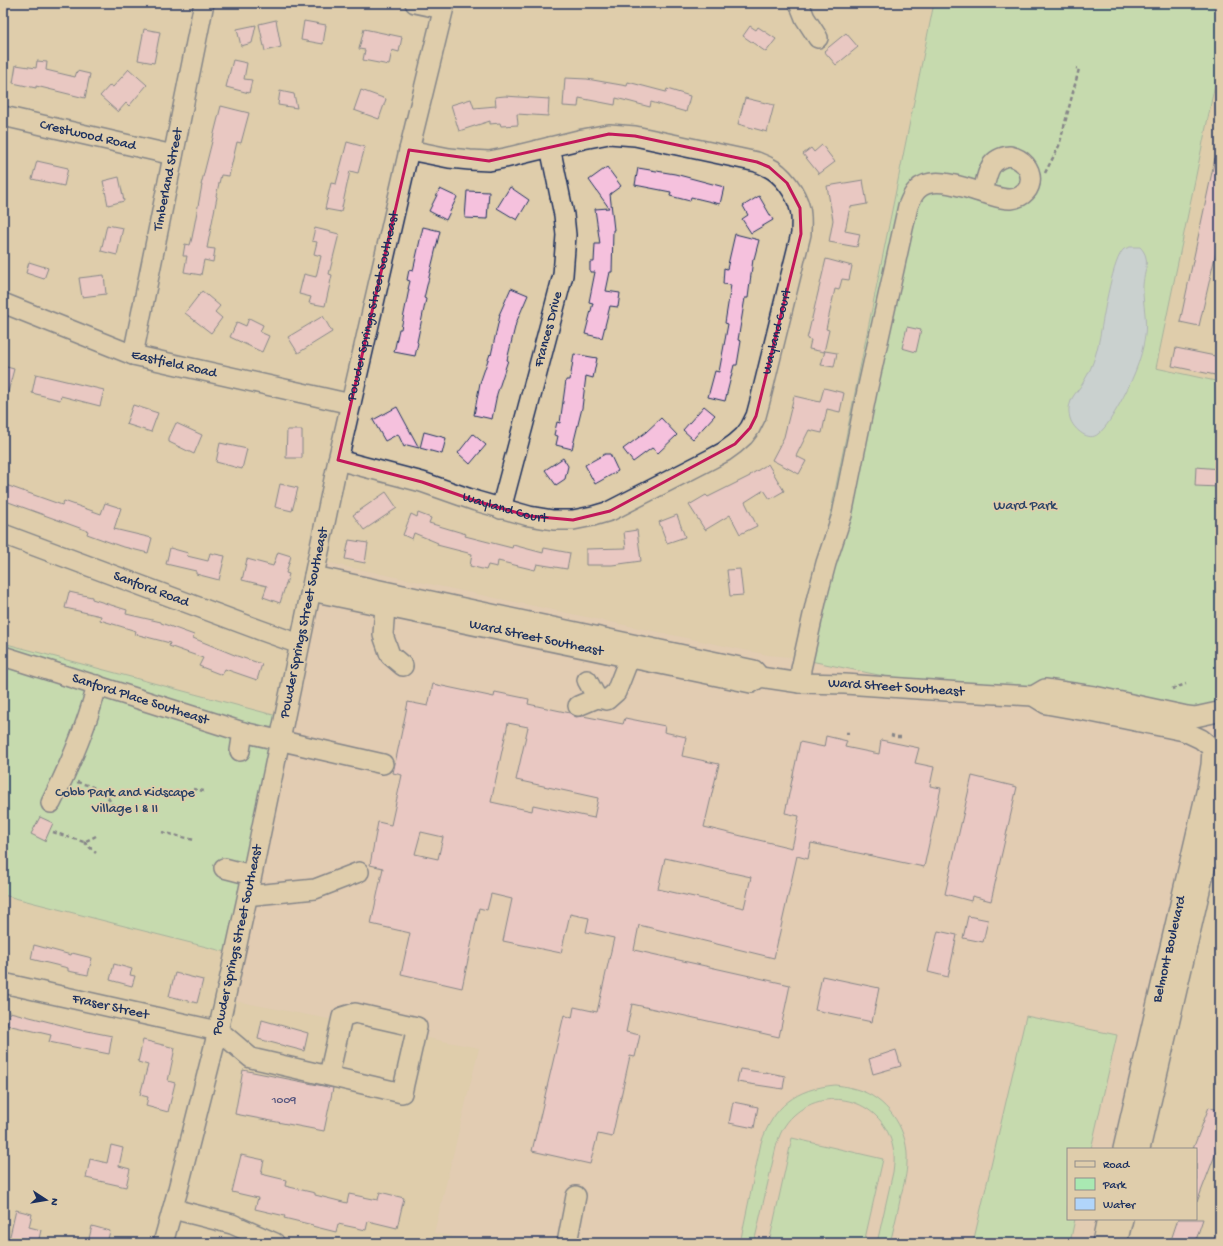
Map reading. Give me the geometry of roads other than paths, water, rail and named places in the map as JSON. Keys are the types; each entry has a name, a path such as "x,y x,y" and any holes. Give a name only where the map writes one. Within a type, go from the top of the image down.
{"street":[{"name":"Timberland Street","path":"133,355 204,3"},
{"path":"415,3 444,6"},
{"path":"799,3 805,18 818,38"},
{"name":"Powder Springs Street Southeast","path":"162,1243 173,1209 218,1031 338,460 409,150 444,6"},
{"name":"Crestwood Road","path":"3,116 173,155"},
{"name":"Wayland Court","path":"338,460 417,480 476,501 529,516 553,520 574,520 610,511 724,452 744,436 750,428 758,408 801,234 800,208 787,183 769,167 757,162 635,136 609,134 550,148 488,160 449,158 409,150"},
{"name":"Frances Drive","path":"502,509 563,275 566,235 565,222 550,148"},
{"path":"800,683 801,669 817,597 842,515 868,383 908,206 916,191 926,183 934,182 952,185 1003,199 1016,198 1025,192 1030,181 1029,170 1022,161 1016,158 1004,157 999,159 990,168 983,193"},
{"name":"Eastfield Road","path":"3,303 133,355 351,404"},
{"name":"Sanford Road","path":"3,534 299,644"},
{"name":"Ward Street Southeast","path":"312,583 387,599 626,658 751,683 760,677"},
{"path":"387,599 383,635 390,655 403,666"},
{"name":"Ward Street Southeast","path":"387,599 615,640 754,670 760,677 800,683 845,684 1033,696 1046,704 1184,731 1201,739 1213,750"},
{"path":"578,706 597,698 607,700 616,692 627,664 626,658 615,640"},
{"name":"Sanford Place Southeast","path":"3,656 244,732 383,764"},
{"path":"587,680 597,698"},
{"path":"52,803 88,720 97,685"},
{"name":"Ward Street Southeast","path":"1033,696 1045,689 1094,696 1187,716 1195,717 1219,711"},
{"name":"Ward Street Southeast","path":"1213,750 1205,734 1206,724 1211,717 1219,711"},
{"path":"240,751 244,732"},
{"name":"Belmont Boulevard","path":"1140,1148 1163,1012 1208,788 1213,750"},
{"name":"Belmont Boulevard","path":"1123,1148 1163,1012 1220,804"},
{"path":"224,868 251,875"},
{"path":"248,894 255,895 315,889 359,872"},
{"name":"Fraser Street","path":"3,983 218,1031"},
{"path":"218,1031 251,1058 402,1092 417,1027 355,1013 342,1017 329,1075"},
{"path":"567,1243 576,1196"},
{"path":"173,1209 232,1224 275,1243"},
{"path":"1102,1243 1107,1220"},
{"path":"1118,1243 1123,1220"}],"water":[{"path":"1130,247 1140,247 1146,257 1143,284 1146,323 1144,344 1132,380 1112,417 1098,434 1091,437 1083,434 1073,424 1069,415 1069,406 1072,398 1087,375 1095,356 1116,263 1124,249"}],"park label":[{"name":"Ward Park","path":"1025,506"},
{"name":"Cobb Park and Kidscape Village I & II","path":"125,802"}]}
